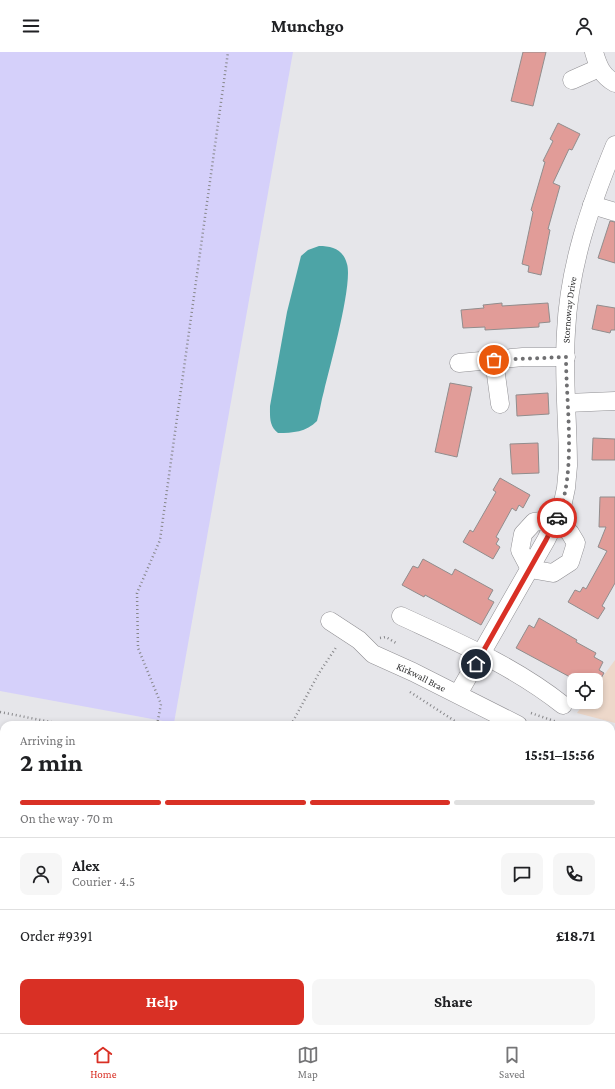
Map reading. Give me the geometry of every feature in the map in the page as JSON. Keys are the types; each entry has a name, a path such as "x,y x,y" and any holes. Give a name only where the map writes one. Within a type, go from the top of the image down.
{"street":[{"path":"572,80 597,60 607,79 615,83"},
{"name":"Stornoway Drive","path":"458,694 530,569 562,507 566,488 567,311 576,260 592,205 615,145"},
{"path":"592,205 615,212"},
{"path":"459,363 566,357"},
{"path":"494,360 500,404"},
{"path":"567,403 615,401"},
{"path":"530,569 553,573 570,562 576,543 570,533 556,519"},
{"path":"401,616 482,653 542,688 563,705"},
{"name":"Kirkwall Brae","path":"330,621 359,640 373,654 458,694 510,721"}],"path":[{"path":"158,721 161,704 138,648 137,593 160,540 228,52"},
{"path":"293,721 319,673 346,632"},
{"path":"0,712 46,721"}],"shaded area":[{"path":"0,52 293,52 174,721 163,721 0,691"},
{"path":"615,660 615,721 607,721 577,713 580,709 603,709 603,676"}],"water":[{"path":"319,246 336,249 343,255 347,264 347,289 340,326 317,421 304,430 289,433 278,433 273,427 270,418 270,406 287,312 301,256 308,250"}],"building":[{"path":"523,52 546,52 533,106 511,101"},
{"path":"558,123 580,134 572,150 569,149 553,183 560,186 548,229 550,230 541,275 528,272 529,266 522,264 533,212 531,210 545,162 543,161 553,141 550,139"},
{"path":"610,221 615,222 615,263 598,258"},
{"path":"502,303 502,306 548,303 550,322 539,323 539,327 485,330 485,327 463,328 461,310 484,308 483,305"},
{"path":"597,305 615,308 615,330 611,330 610,333 592,329"},
{"path":"450,383 472,387 457,457 435,452"},
{"path":"548,393 549,414 517,416 516,395"},
{"path":"593,438 615,439 615,460 592,460"},
{"path":"538,443 539,473 512,474 510,444"},
{"path":"500,478 530,495 523,508 519,505 516,511 512,508 496,537 499,539 496,544 500,547 493,559 463,542 470,530 473,532 496,492 493,490"},
{"path":"600,497 615,497 615,583 602,606 605,608 598,619 568,602 575,590 580,592 583,587 586,589 607,551 598,547 606,527 599,527"},
{"path":"423,559 452,575 455,569 493,590 488,599 494,602 481,625 425,595 424,597 402,585 413,566 418,568"},
{"path":"539,618 577,640 576,642 596,653 594,657 603,662 599,670 604,673 603,675 603,673 567,673 567,675 516,648 529,625 534,628"}],"way so far":[{"path":"494,360 523,357 566,357 568,466 566,488 562,507 557,518"}],"route":[{"path":"476,664 557,518"}]}
